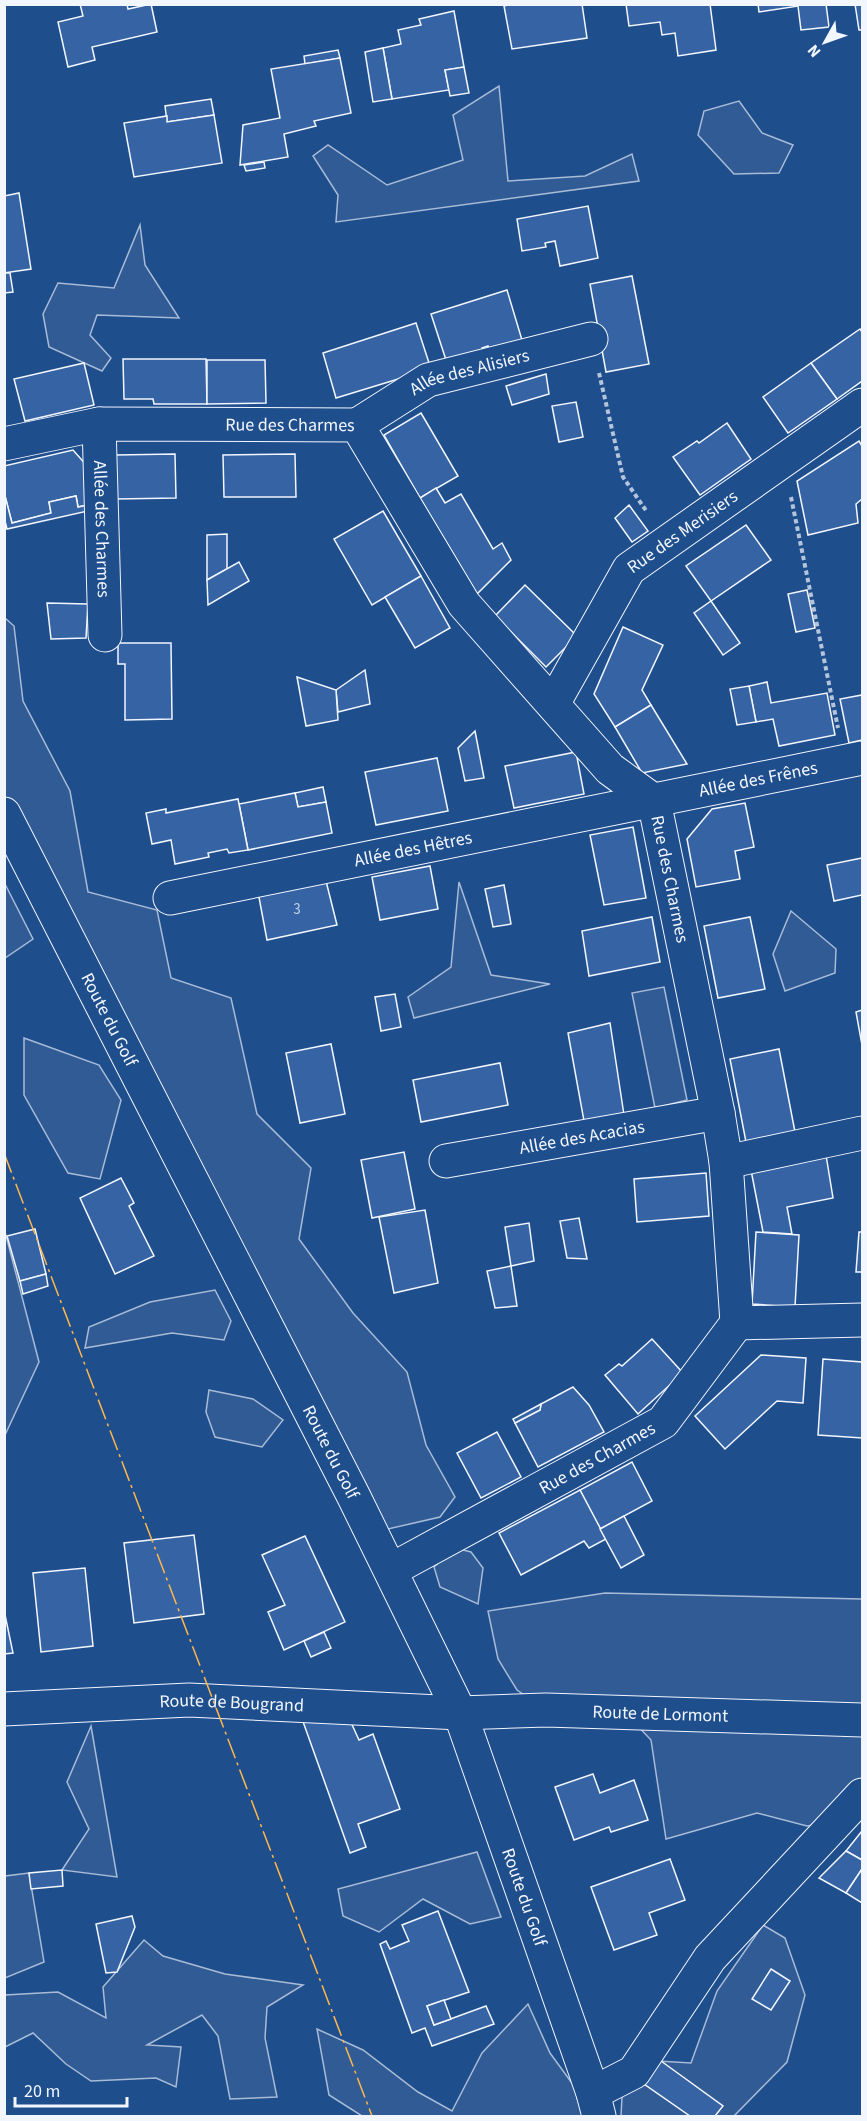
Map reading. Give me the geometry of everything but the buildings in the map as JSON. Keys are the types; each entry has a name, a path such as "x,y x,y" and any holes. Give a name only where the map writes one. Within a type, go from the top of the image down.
{"street":[{"name":"Allée des Alisiers","path":"357,425 428,380 591,339"},
{"name":"Rue des Merisiers","path":"553,704 629,569 862,405"},
{"name":"Rue des Charmes","path":"4,444 99,424 357,425 464,604 610,769 654,801 726,1162 736,1323 663,1422 391,1570"},
{"name":"Allée des Charmes","path":"99,424 105,635"},
{"name":"Allée des Frênes","path":"654,801 854,760"},
{"name":"Allée des Hêtres","path":"170,898 654,801"},
{"name":"Route du Golf","path":"4,814 391,1570 460,1713 596,2105"},
{"name":"Allée des Acacias","path":"446,1161 718,1113"},
{"path":"726,1162 862,1133"},
{"path":"736,1323 862,1320"},
{"name":"Route de Bougrand","path":"4,1709 189,1700 460,1713"},
{"name":"Route de Lormont","path":"460,1713 546,1710 862,1720"},
{"path":"596,2105 634,2072 710,1958 862,1795"}],"path":[{"path":"591,339 624,477 668,542"},
{"path":"783,461 854,760"}],"shaded area":[{"path":"499,86 508,181 585,176 632,154 639,181 336,222 338,195 313,156 328,145 387,185 463,160 453,115"},
{"path":"739,101 762,133 793,145 779,173 734,174 698,135 704,111"},
{"path":"140,225 145,265 179,318 97,315 90,335 111,358 102,371 49,347 43,314 58,283 114,288"},
{"path":"5,618 14,626 23,701 70,791 88,892 157,910 171,978 231,998 257,1114 311,1168 299,1239 353,1313 407,1372 426,1445 455,1497 440,1517 388,1529 354,1497 5,802"},
{"path":"4,882 33,939 5,958 4,958"},
{"path":"459,882 491,975 550,984 414,1018 408,997 451,967"},
{"path":"791,911 836,949 835,973 785,991 773,954"},
{"path":"664,987 687,1100 655,1108 632,993"},
{"path":"24,1038 99,1065 121,1100 100,1179 68,1173 24,1095"},
{"path":"4,1228 39,1362 5,1435 4,1435"},
{"path":"215,1290 231,1321 224,1340 172,1333 85,1348 89,1327 150,1302"},
{"path":"209,1390 253,1399 283,1420 262,1447 215,1437 206,1412"},
{"path":"455,1548 471,1552 483,1568 478,1604 440,1587 434,1567"},
{"path":"605,1593 862,1599 862,1819 807,1826 757,1813 666,1839 651,1740 634,1722 546,1710 517,1690 498,1659 488,1611"},
{"path":"91,1726 117,1877 62,1870 89,1829 67,1782"},
{"path":"477,1852 501,1917 470,1924 423,1899 379,1932 343,1916 338,1889"},
{"path":"29,1873 44,1962 5,1978 5,1876"},
{"path":"763,1925 785,1938 805,1995 787,2062 734,2116 621,2116 624,2059 691,2063 717,1991"},
{"path":"144,1940 163,1956 225,1974 303,1985 267,2007 265,2038 277,2097 230,2099 218,2036 202,2015 147,2045 181,2047 176,2087 156,2078 91,2081 66,2064 33,2033 5,2047 5,1995 58,1992 106,2018 103,1987"},
{"path":"528,2004 550,2053 588,2105 590,2116 362,2116 329,2095 317,2029 363,2050 418,2092 452,2111 482,2053"}],"power":[{"path":"4,1153 372,2116"}]}
